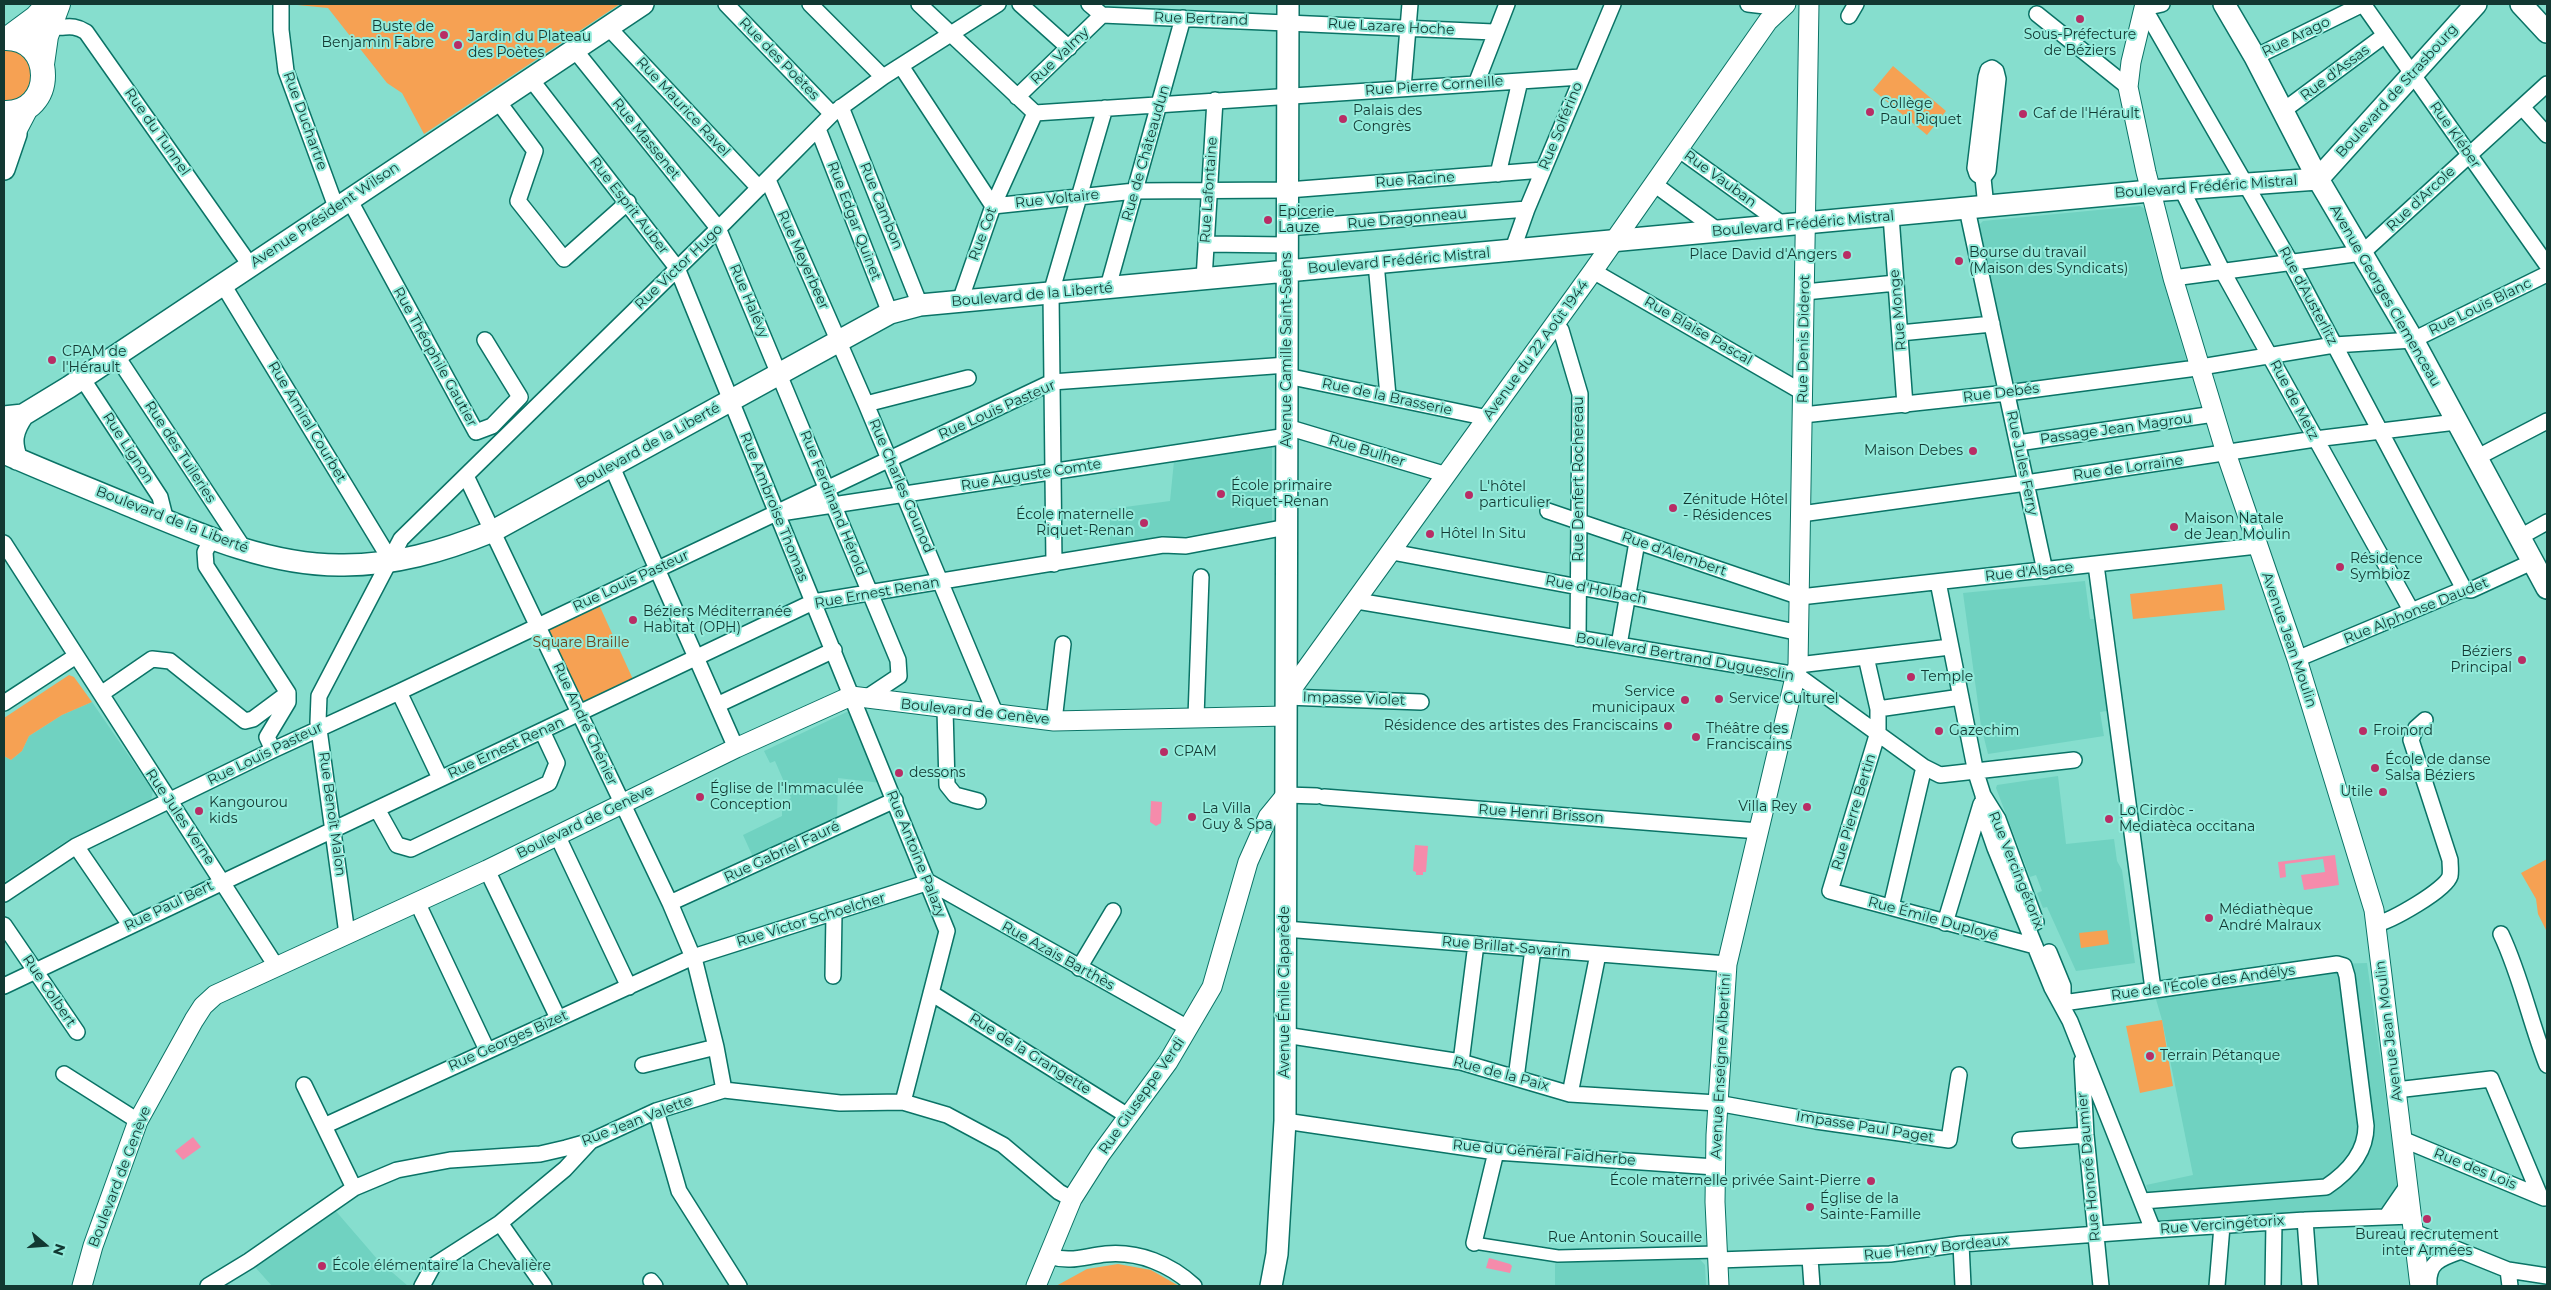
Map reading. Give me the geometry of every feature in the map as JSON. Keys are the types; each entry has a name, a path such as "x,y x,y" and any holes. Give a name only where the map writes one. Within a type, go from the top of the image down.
{"main road":[{"name":"Avenue Président Wilson","path":"13,416 82,378 643,4"},
{"name":"Avenue Georges Clemenceau","path":"2224,4 2284,110 2318,179 2413,340 2456,422 2546,583"},
{"name":"Boulevard de Strasbourg","path":"2318,179 2476,4"},
{"path":"2520,4 2547,32"},
{"path":"7,38 36,18 52,11"},
{"path":"4,150 16,113 36,99 42,88 44,76 42,64 43,47 52,11"},
{"name":"Avenue Camille Saint-Saëns","path":"1286,706 1288,13"},
{"path":"7,38 23,42 35,51 42,64"},
{"path":"4,169 16,113"},
{"name":"Boulevard Frédéric Mistral","path":"1287,272 2181,188 2318,179"},
{"name":"Boulevard de la Liberté","path":"13,416 15,426 11,437 11,456 212,538 244,549 312,564 353,565 390,562 436,552 493,531 890,313 920,305 1287,272"},
{"name":"Avenue Émile Claparède","path":"1271,1286 1277,1254 1285,1121 1286,706"}],"street":[{"name":"Rue Duchartre","path":"281,4 281,30 286,71 342,203"},
{"name":"Rue des Poètes","path":"726,4 837,110"},
{"path":"810,4 883,77"},
{"path":"919,4 1035,113"},
{"name":"Rue Victor Hugo","path":"390,562 401,539 764,184 837,110 883,77 998,4"},
{"path":"1020,4 1069,48"},
{"path":"1089,4 1102,15"},
{"path":"1403,88 1410,4"},
{"path":"1476,84 1506,4"},
{"name":"Rue Solférino","path":"1515,250 1515,244 1527,209 1613,4"},
{"path":"1748,4 1784,6"},
{"name":"Rue Denis Diderot","path":"1797,670 1800,633 1802,392 1805,292 1795,225 1808,4"},
{"name":"Rue Arago","path":"2255,57 2363,4"},
{"name":"Rue Kléber","path":"2363,4 2547,265"},
{"name":"Avenue Jean Moulin","path":"2151,5 2131,62 2128,88 2150,191 2173,278 2226,453 2297,659 2376,924 2420,1286"},
{"name":"Rue d'Austerlitz","path":"2151,5 2246,184 2291,263 2464,589"},
{"name":"Avenue du 22 Août 1944","path":"1286,706 1357,601 1593,271 1768,21 1784,6"},
{"name":"Rue du Tunnel","path":"52,11 54,27 76,26 86,32 250,265"},
{"name":"Rue Bertrand","path":"1102,15 1183,18 1288,13"},
{"name":"Rue Lazare Hoche","path":"1288,13 1408,27 1494,32"},
{"path":"2036,14 2128,88"},
{"name":"Rue Valmy","path":"1017,97 1102,15"},
{"name":"Rue de Châteaudun","path":"1108,288 1183,18"},
{"name":"Rue Maurice Ravel","path":"608,27 764,184"},
{"name":"Rue d'Assas","path":"2284,110 2385,35"},
{"name":"Rue Massenet","path":"574,49 718,228"},
{"path":"901,66 993,206"},
{"path":"1992,68 1996,71 1998,79 1988,171 1983,178 1977,174 1975,168 1986,77 1988,70 1992,68"},
{"name":"Rue Pierre Corneille","path":"1035,113 1581,77"},
{"name":"Rue Esprit Auber","path":"530,78 678,268 732,400"},
{"path":"1498,174 1520,81"},
{"name":"Rue d'Arcole","path":"2362,253 2547,84"},
{"path":"497,100 535,151 518,201 564,259 628,202"},
{"name":"Rue Lafontaine","path":"1204,279 1215,100"},
{"path":"2522,107 2547,135"},
{"path":"1054,564 1052,293 1078,196 1105,108"},
{"name":"Rue Cambon","path":"837,110 920,305"},
{"name":"Rue Cot","path":"960,301 993,206 1035,113"},
{"name":"Rue Edgar Quinet","path":"818,129 890,313"},
{"name":"Rue Vauban","path":"1678,149 1795,225"},
{"name":"Rue Racine","path":"1288,190 1543,170"},
{"name":"Rue Jules Ferry","path":"1983,178 1976,208 1992,324 2046,571"},
{"name":"Rue Meyerbeer","path":"764,184 838,341"},
{"path":"1654,184 1720,232"},
{"name":"Rue de Metz","path":"2181,188 2223,272 2411,610"},
{"name":"Rue Voltaire","path":"993,206 1136,191 1288,190"},
{"name":"Rue Théophile Gautier","path":"342,203 476,432 492,426 520,397 485,340"},
{"name":"Rue Dragonneau","path":"1206,244 1527,209"},
{"name":"Rue Monge","path":"1890,216 1905,404"},
{"name":"Rue Halévy","path":"718,228 780,373"},
{"path":"2173,278 2362,253"},
{"path":"1376,263 1388,396"},
{"name":"Rue Blaise Pascal","path":"1593,271 1802,392"},
{"name":"Rue Louis Blanc","path":"2413,340 2547,274"},
{"name":"Rue Amiral Courbet","path":"222,283 390,562"},
{"path":"1805,292 1896,283"},
{"name":"Rue Denfert Rochereau","path":"1555,324 1562,330 1580,394 1578,639"},
{"path":"1900,332 1992,324"},
{"name":"Rue Debés","path":"1803,414 2006,393 2200,367 2334,345 2413,340"},
{"name":"Rue Charles Gounod","path":"838,341 996,715"},
{"name":"Rue des Tuileries","path":"116,355 244,549"},
{"name":"Rue de la Brasserie","path":"1287,371 1488,418"},
{"name":"Rue Louis Pasteur","path":"4,894 76,846 168,801 320,727 400,692 537,625 776,514 1052,382 1287,371"},
{"name":"Rue Ferdinand Hérold","path":"780,373 870,593 898,668 899,694 904,704"},
{"name":"Rue Lignon","path":"82,378 160,497 166,520"},
{"path":"866,404 968,378"},
{"name":"Rue Ambroise Thomas","path":"732,400 776,514 813,602 834,650 859,697"},
{"name":"Passage Jean Magrou","path":"2018,443 2214,414"},
{"name":"Rue de Lorraine","path":"1801,514 2026,483 2315,439 2456,422"},
{"path":"2476,458 2545,426"},
{"name":"Rue Auguste Comte","path":"776,514 836,507 904,494 1053,472 1287,432"},
{"name":"Rue Bulher","path":"1287,432 1447,475"},
{"path":"612,467 736,748"},
{"name":"Rue André Chénier","path":"466,476 580,713 693,957 716,1047 724,1090"},
{"name":"Rue d'Alembert","path":"1548,511 1800,596"},
{"path":"2520,537 2547,522"},
{"name":"Rue Ernest Renan","path":"334,828 813,602 1163,545 1186,546 1287,527"},
{"path":"212,538 204,552 206,566 288,693 288,702 267,737 273,750"},
{"path":"1619,645 1636,542"},
{"name":"Rue Jules Verne","path":"4,544 276,966"},
{"name":"Rue d'Alsace","path":"1800,596 2046,571 2257,546"},
{"name":"Rue d'Holbach","path":"1392,552 1627,596 1800,633"},
{"name":"Rue Benoît Malon","path":"347,934 320,727 319,696 390,562"},
{"name":"Rue Alphonse Daudet","path":"2297,659 2411,610 2464,589 2471,590 2534,562"},
{"path":"2096,565 2153,989"},
{"path":"1196,717 1201,577"},
{"name":"Rue Vercingétorix","path":"1938,582 1976,773 1984,795 1998,819 2063,986 2063,1003"},
{"name":"Boulevard Bertrand Duguesclin","path":"1357,601 1578,639 1797,670 1924,767 1940,775 1976,773 2074,760"},
{"path":"1054,721 1063,644"},
{"path":"1797,670 1866,657 1950,646"},
{"path":"717,705 834,650"},
{"path":"4,703 76,656"},
{"name":"Rue Pierre Bertin","path":"1830,891 1878,732 1878,709 1866,657"},
{"path":"101,694 152,659 170,661 245,722 253,720 288,693"},
{"path":"859,697 898,668"},
{"name":"Avenue Enseigne Albertini","path":"1719,1286 1715,1167 1717,1103 1727,964 1797,670"},
{"path":"400,692 440,778"},
{"name":"Boulevard de Genève","path":"82,1286 93,1246 138,1121 203,1006 215,996 276,966 487,870 736,748 859,697 1054,721 1196,717 1286,706"},
{"name":"Rue Antoine Palazy","path":"859,697 895,800 948,931 903,1102"},
{"path":"1878,709 1961,697"},
{"name":"Impasse Violet","path":"1286,706 1422,702"},
{"path":"946,709 947,785 955,795 978,801"},
{"path":"2376,924 2396,918 2444,884 2450,876 2450,860 2411,740 2416,728 2425,720"},
{"path":"377,809 397,845 411,850 549,783 557,763 542,731"},
{"path":"1891,907 1924,767"},
{"path":"1945,923 1984,795"},
{"name":"Rue Vercingétorix","path":"1984,795 1990,834 2052,988 2063,1003 2153,1230 2305,1220 2386,1217 2413,1224"},
{"name":"Rue Henri Brisson","path":"1286,796 1320,797 1759,831"},
{"name":"Rue Giuseppe Verdi","path":"1036,1286 1072,1199 1128,1116 1168,1062 1212,987 1248,862 1268,817 1286,796"},
{"name":"Rue Gabriel Fauré","path":"670,904 895,800"},
{"name":"Rue Paul Bert","path":"4,986 334,828"},
{"path":"556,835 629,987"},
{"path":"76,846 130,925"},
{"path":"487,870 558,1018"},
{"name":"Rue Azais Barthès","path":"929,882 1188,1028"},
{"name":"Rue Victor Schoelcher","path":"693,957 929,882"},
{"name":"Rue Émile Duployé","path":"1830,891 2035,946"},
{"path":"417,902 487,1050"},
{"path":"1079,968 1113,911"},
{"path":"833,976 834,913"},
{"name":"Rue Colbert","path":"4,925 77,1032"},
{"name":"Rue Brillat-Savarin","path":"1285,929 1727,964"},
{"path":"2501,934 2512,956 2533,1031 2547,1065"},
{"path":"1461,1062 1476,944"},
{"path":"1516,1078 1533,949"},
{"path":"1570,1094 1598,954"},
{"name":"Rue Georges Bizet","path":"324,1126 693,957"},
{"name":"Rue de l'École des Andélys","path":"2063,1003 2337,964 2344,966 2347,976 2366,1126 2366,1138 2353,1164 2326,1187 2143,1201"},
{"name":"Rue de la Grangette","path":"931,993 1128,1116"},
{"name":"Rue de la Paix","path":"1285,1035 1461,1062 1570,1094 1717,1103"},
{"path":"643,1065 716,1047"},
{"name":"Rue Honoré Daumier","path":"2081,1047 2086,1135 2100,1286"},
{"path":"64,1074 138,1121"},
{"name":"Impasse Paul Paget","path":"1717,1103 1816,1121 1949,1140 1959,1075"},
{"path":"2396,1090 2491,1079 2544,1197"},
{"path":"304,1085 354,1188"},
{"name":"Rue Jean Valette","path":"208,1286 248,1261 354,1188 397,1170 441,1161 540,1154 590,1141 656,1111 724,1090 840,1103 903,1102 947,1115 1003,1145 1059,1192 1072,1199"},
{"path":"656,1111 679,1192 738,1286"},
{"name":"Rue du Général Faidherbe","path":"1285,1121 1496,1152 1715,1167"},
{"path":"2020,1140 2086,1135"},
{"name":"Rue des Lois","path":"2402,1139 2544,1197"},
{"path":"422,1286 433,1266 500,1223 565,1169 590,1141"},
{"path":"1474,1243 1496,1152"},
{"path":"2386,1217 2408,1185"},
{"path":"2305,1220 2310,1286"},
{"path":"2273,1286 2274,1222"},
{"path":"500,1223 544,1286"},
{"path":"2413,1224 2461,1251 2508,1270 2547,1276"},
{"path":"2217,1286 2222,1226"},
{"name":"Rue Henry Bordeaux","path":"1718,1256 1810,1258 1890,1254 1961,1244 2153,1230"},
{"name":"Rue Antonin Soucaille","path":"1474,1243 1558,1256 1718,1256"},
{"path":"1961,1244 1963,1286"},
{"path":"2429,1286 2428,1274 2432,1266 2438,1260 2461,1251"},
{"path":"1050,1256 1072,1260 1105,1254 1145,1257 1168,1267 1194,1286"},
{"path":"1810,1258 1812,1286"},
{"path":"2508,1270 2510,1286"}],"shaded area":[{"path":"2140,206 2145,209 2154,250 2186,359 2183,364 2018,383 2013,380 1979,225 1983,221"},
{"name":"École primaire Riquet-Renan","path":"1272,447 1272,523 1110,548 1110,509 1170,501 1174,461"},
{"path":"2085,581 2090,619 2094,619 2107,711 2100,712 2104,736 1988,754 1981,726 1963,593"},
{"path":"92,702 153,791 151,800 68,840 4,882 4,756 11,760 22,751 29,736 62,715"},
{"path":"851,710 881,783 838,778 837,820 753,857 743,835 782,816 782,803 791,798 775,761 770,763 764,751"},
{"path":"2058,776 2066,844 2114,839 2117,861 2122,870 2135,963 2076,971 2047,907 2043,908 2037,893 2042,891 2036,875 2030,877 1996,788 1997,785"},
{"path":"1151,801 1162,802 1161,823 1156,826 1150,822"},
{"path":"1415,845 1428,846 1426,872 1423,872 1423,875 1416,875 1416,872 1413,871"},
{"path":"2335,855 2339,885 2304,890 2301,875 2325,872 2323,859 2285,864 2286,877 2280,878 2278,862"},
{"path":"2367,963 2399,1191 2388,1207 2159,1225 2146,1185 2193,1175 2162,1020 2153,989 2337,964"},
{"path":"193,1137 201,1147 183,1160 175,1151"},
{"path":"334,1209 378,1260 408,1286 272,1286 255,1267"},
{"path":"1697,1256 1705,1265 1706,1286 1555,1286 1555,1264 1558,1260"},
{"path":"1489,1258 1510,1264 1512,1266 1510,1273 1486,1268"}],"green space":[{"name":"Jardin du Plateau des Poètes","path":"287,4 620,4 424,134 402,93 387,83 328,8"},
{"path":"4,49 16,52 25,59 30,67 32,76 30,85 25,93 16,99 4,102"},
{"path":"1893,66 1946,111 1927,135 1873,90"},
{"path":"2222,584 2225,610 2133,619 2130,594"},
{"name":"Square Braille","path":"596,598 636,686 580,713 537,625"},
{"path":"69,675 74,677 92,702 62,715 29,736 22,751 11,760 4,756 4,718"},
{"path":"2547,859 2547,932 2538,914 2536,899 2521,873"},
{"path":"2107,930 2109,944 2081,948 2079,933"},
{"name":"Terrain Pétanque","path":"2162,1020 2173,1086 2140,1093 2126,1026"},
{"path":"1118,1264 1151,1270 1179,1286 1056,1286 1087,1269"}],"place":[{"name":"Sous-Préfecture de Béziers","path":"2080,19"},
{"name":"Buste de Benjamin Fabre","path":"444,35"},
{"name":"Jardin du Plateau des Poètes","path":"458,45"},
{"name":"Collège Paul Riquet","path":"1870,112"},
{"name":"Caf de l'Hérault","path":"2023,114"},
{"name":"Palais des Congrès","path":"1343,119"},
{"name":"Epicerie Lauze","path":"1268,220"},
{"name":"Place David d'Angers","path":"1847,255"},
{"name":"Bourse du travail (Maison des Syndicats)","path":"1959,261"},
{"name":"CPAM de l'Hérault","path":"52,360"},
{"name":"Maison Debes","path":"1973,451"},
{"name":"École primaire Riquet-Renan","path":"1221,494"},
{"name":"L'hôtel particulier","path":"1469,495"},
{"name":"Zénitude Hôtel - Résidences","path":"1673,508"},
{"name":"École maternelle Riquet-Renan","path":"1144,523"},
{"name":"Maison Natale de Jean Moulin","path":"2174,527"},
{"name":"Hôtel In Situ","path":"1430,534"},
{"name":"Résidence Symbioz","path":"2340,567"},
{"name":"Béziers Méditerranée Habitat (OPH)","path":"633,620"},
{"name":"Béziers Principal","path":"2522,660"},
{"name":"Temple","path":"1911,677"},
{"name":"Service Culturel","path":"1719,699"},
{"name":"Service municipaux","path":"1685,700"},
{"name":"Résidence des artistes des Franciscains","path":"1668,726"},
{"name":"Gazechim","path":"1939,731"},
{"name":"Froinord","path":"2363,731"},
{"name":"Théâtre des Franciscains","path":"1696,737"},
{"name":"CPAM","path":"1164,752"},
{"name":"École de danse Salsa Béziers","path":"2375,768"},
{"name":"dessons","path":"899,773"},
{"name":"Utile","path":"2383,792"},
{"name":"Église de l'Immaculée Conception","path":"700,797"},
{"name":"Villa Rey","path":"1807,807"},
{"name":"Kangourou kids","path":"199,811"},
{"name":"La Villa Guy & Spa","path":"1192,817"},
{"name":"Lo Cirdòc - Mediatèca occitana","path":"2109,819"},
{"name":"Médiathèque André Malraux","path":"2209,918"},
{"name":"Terrain Pétanque","path":"2150,1056"},
{"name":"École maternelle privée Saint-Pierre","path":"1871,1181"},
{"name":"Église de la Sainte-Famille","path":"1810,1207"},
{"name":"Bureau recrutement inter Armées","path":"2427,1219"},
{"name":"École élémentaire la Chevalière","path":"322,1266"}]}
